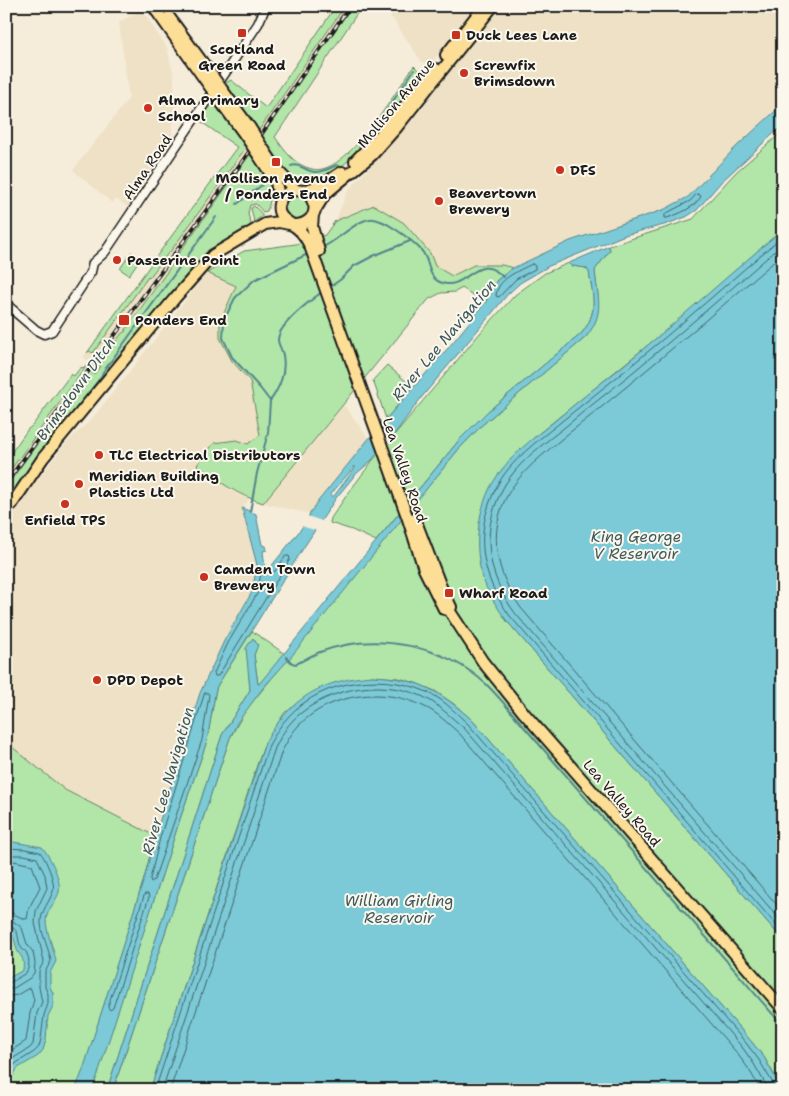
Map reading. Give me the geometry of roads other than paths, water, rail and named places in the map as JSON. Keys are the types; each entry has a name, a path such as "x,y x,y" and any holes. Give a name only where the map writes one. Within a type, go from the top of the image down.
{"main road":[{"path":"153,6 210,80"},
{"path":"9,508 36,475 68,428 174,298 213,255 265,224 279,222 299,225 307,222 314,214 315,206 312,198 299,190 278,172 262,153 220,95 161,6"},
{"name":"Mollison Avenue","path":"299,190 322,185 337,177 363,153 440,64 484,6"},
{"name":"Mollison Avenue","path":"314,214 325,194 372,155 392,133 493,6"},
{"path":"262,153 276,182 281,216 291,224"},
{"path":"265,224 282,197 290,191 299,190"},
{"name":"Lea Valley Road","path":"314,214 312,226 313,245 411,518 428,579 444,609 449,610 483,662 524,713 783,1009"},
{"name":"Lea Valley Road","path":"291,224 313,245"}],"street":[{"name":"Alma Road","path":"6,304 36,330 44,334 49,333 56,325 91,272 93,263 105,252 258,24 266,6"}],"water":[{"path":"783,104 783,125 721,182 697,210 686,217 625,235 549,266 520,283 508,294 421,398 393,436 371,461 355,475 336,498 217,686 207,741 98,1074 92,1090 75,1090 144,879 155,836 200,693 224,641 252,592 257,565 242,508 256,514 262,545 266,546 267,550 263,551 265,568 270,568 301,529 315,505 371,436 485,303 497,280 513,268 570,241 663,210 688,197 736,147","holes":["355,466 334,496 331,496"]},
{"name":"King George V Reservoir","path":"783,229 783,940 506,620 492,598 481,572 478,534 482,508 492,484 521,449 660,335"},
{"path":"609,246 610,250 595,270 599,305 596,320 586,337 482,425 458,450 290,658 263,688 237,723 216,779 113,1090 107,1090 222,735 250,690 246,648 253,638 258,645 254,655 259,684 460,439 487,412 581,334 587,326 592,311 592,289 589,272 586,268 572,266 569,263"},
{"name":"William Girling Reservoir","path":"372,676 402,679 438,693 472,720 750,1040 764,1057 782,1090 150,1090 265,743 285,715 308,694 337,682"},
{"path":"13,842 42,847 55,869 59,882 59,892 46,920 56,961 50,973 53,1006 48,1016 46,1040 43,1050 38,1056 18,1068 12,1077 6,1081 6,978 23,970 22,958 17,950 12,934 6,931 6,844"}],"waterway":[{"name":"Brimsdown Ditch","path":"360,145 372,132 414,70"},
{"name":"Brimsdown Ditch","path":"291,166 294,165 317,172 337,165"},
{"name":"Brimsdown Ditch","path":"237,204 262,185"},
{"name":"Brimsdown Ditch","path":"58,432 101,377 216,217"},
{"path":"321,248 358,224 375,219 397,230 417,246 424,254 431,273 437,281 450,284 458,282 479,269 486,268 494,270 503,277"},
{"path":"328,288 340,280 354,266 410,241"},
{"path":"250,512 257,473 268,433 270,401 232,357 223,338 224,320 235,298 254,280 310,253"},
{"path":"270,401 277,390 283,374 284,362 278,340 279,334 296,313 322,292"},
{"name":"Brimsdown Ditch","path":"6,503 14,492"},
{"path":"286,657 296,664 320,652 341,646 363,643 386,643 430,651 470,671 502,701 783,1026"}],"railway":[{"path":"6,483 244,159 350,6"}],"place":[{"name":"Scotland Green Road","path":"242,33"},
{"name":"Duck Lees Lane","path":"456,35"},
{"name":"Screwfix Brimsdown","path":"464,73"},
{"name":"Alma Primary School","path":"148,108"},
{"name":"Mollison Avenue / Ponders End","path":"276,162"},
{"name":"DFS","path":"560,170"},
{"name":"Beavertown Brewery","path":"439,201"},
{"name":"Passerine Point","path":"117,260"},
{"name":"Ponders End","path":"124,320"},
{"name":"TLC Electrical Distributors","path":"99,455"},
{"name":"Meridian Building Plastics Ltd","path":"79,484"},
{"name":"Enfield TPS","path":"65,504"},
{"name":"Camden Town Brewery","path":"204,577"},
{"name":"Wharf Road","path":"449,593"},
{"name":"DPD Depot","path":"97,680"}],"water label":[{"name":"River Lee Navigation","path":"444,340"},
{"name":"River Lee Navigation","path":"168,781"}]}
